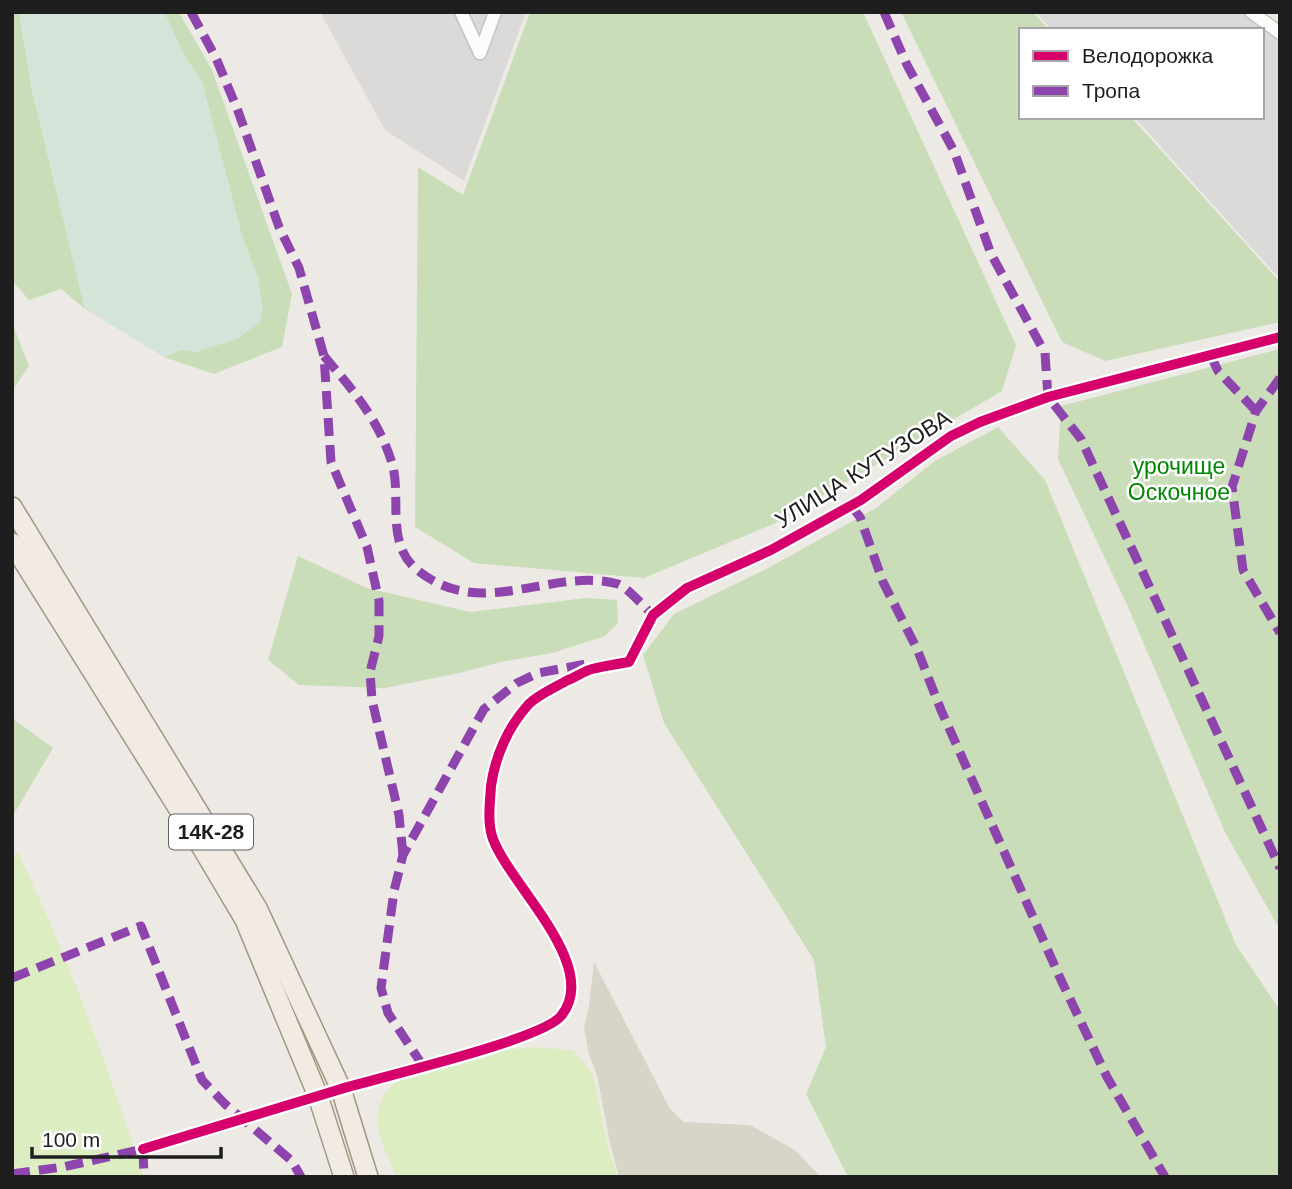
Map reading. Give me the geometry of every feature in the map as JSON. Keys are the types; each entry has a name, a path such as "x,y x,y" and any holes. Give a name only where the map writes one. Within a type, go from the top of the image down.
{"main road":[{"name":"14К-28","path":"12,507 257,908 341,1089 368,1177"},
{"name":"14К-28","path":"12,543 245,920 318,1097 344,1177"}],"street":[{"path":"461,12 480,53 495,12"},
{"path":"1251,12 1280,33"},
{"name":"УЛИЦА КУТУЗОВА","path":"341,1089 546,1028 560,1019 568,1007 572,993 562,950 510,871 492,838 489,809 493,774 504,740 529,704 590,670 629,662 653,615 687,588 771,550 861,500 951,436 980,422 1048,397 1280,337"},
{"path":"143,1149 341,1089"}],"shaded area":[{"path":"320,12 526,12 464,181 385,130"},
{"path":"1035,12 1246,12 1280,37 1280,279 1136,119 1264,119 1264,28 1050,28"},
{"path":"594,962 670,1109 684,1122 750,1125 795,1150 821,1177 619,1177 584,1028"}],"green space":[{"path":"12,12 19,12 32,90 85,309 61,289 29,300 12,280"},
{"path":"19,12 164,12 185,57 202,82 242,236 258,278 263,308 260,322 237,339 196,352 181,350 164,357 85,309 32,90"},
{"path":"164,12 179,12 212,70 292,294 282,347 214,374 164,357 181,350 196,352 258,278 242,236 202,82 185,57"},
{"path":"530,12 863,12 1016,345 1002,391 778,522 644,578 474,563 415,527 418,167 463,195"},
{"path":"901,12 1033,12 1047,28 1019,28 1019,119 1133,119 1280,282 1280,322 1105,361 1062,342"},
{"path":"12,323 29,366 12,391"},
{"name":"урочище Оскочное","path":"1280,349 1280,930 1225,832 1127,605 1058,459 1061,406"},
{"path":"998,427 1045,480 1236,945 1280,1010 1280,1177 848,1177 806,1094 826,1047 814,960 664,723 643,655 674,614 770,567 876,508 935,461"},
{"path":"298,556 367,588 470,612 586,598 617,600 618,623 605,636 552,653 385,688 299,685 268,660"},
{"path":"12,718 53,748 12,817"},
{"path":"18,853 54,932 86,1013 144,1177 12,1177 12,855"},
{"path":"530,1047 573,1050 593,1074 617,1177 397,1177 378,1126 381,1103 392,1086 411,1073 434,1064 459,1057"}],"marked path":[{"path":"191,12 216,58 238,111 279,227 299,268 324,356 331,462 367,547 379,601 379,636 370,672 372,700 399,815 403,855"},
{"path":"884,12 907,65 954,151 991,254 1045,353 1048,397 1081,439 1280,868"},
{"path":"324,356 364,406 380,433 395,476 397,533 406,558 416,569 441,584 466,592 491,593 593,580 618,584 653,615"},
{"path":"1211,356 1218,371 1256,411"},
{"path":"1280,378 1256,411 1232,487 1243,570 1280,633"},
{"path":"851,506 860,517 883,582 917,649 941,710 1061,980 1107,1077 1165,1177"},
{"path":"423,1066 388,1013 381,988 394,891 403,855 484,709 517,683 538,673 591,663"},
{"path":"12,978 141,926 202,1080 225,1104 292,1161 301,1177"},
{"path":"12,1174 63,1167 143,1149 144,1177"}],"cycle path":[{"path":"143,1149 493,1046 548,1026 561,1016 571,996 570,974 562,951 549,926 502,858 491,833 490,799 496,764 503,743 532,701 589,670 629,662 653,615 687,588 771,550 861,500 951,436 980,422 1048,397 1280,337"}]}
